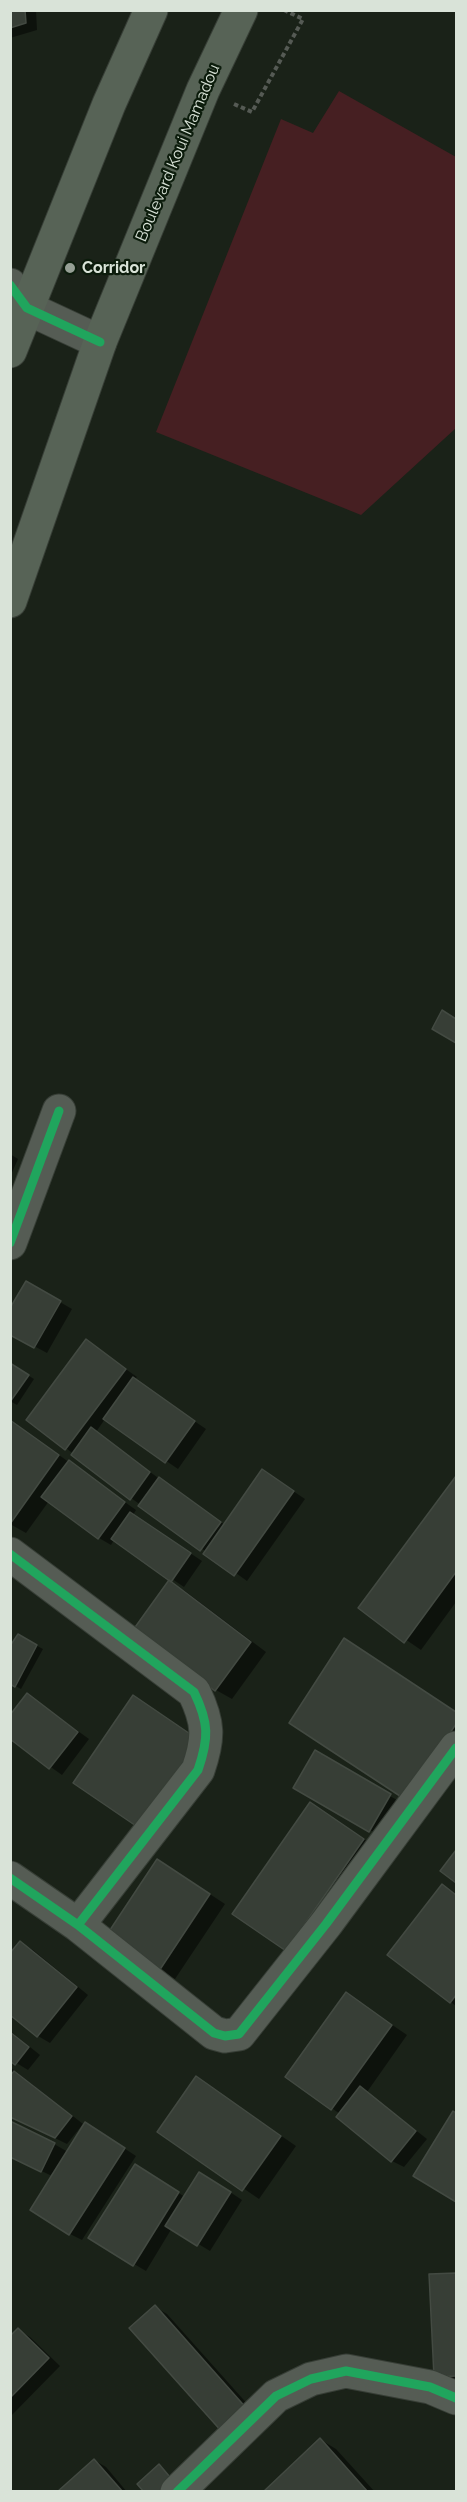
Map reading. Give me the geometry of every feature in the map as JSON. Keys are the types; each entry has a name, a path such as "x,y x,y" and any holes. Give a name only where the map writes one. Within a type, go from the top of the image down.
{"main road":[{"path":"10,351 19,297 151,10"},
{"name":"Boulevard Koui Mamadou","path":"10,602 100,342 203,90 241,10"}],"street":[{"path":"19,297 100,342"},
{"path":"10,1243 59,1111"},
{"path":"10,1554 194,1692 205,1715 207,1732 198,1770 78,1925"},
{"path":"10,1878 78,1925 214,2033 225,2036 239,2034 326,1924 456,1748"},
{"path":"177,2492 276,2396 311,2379 346,2371 430,2387 456,2398"}],"path":[{"path":"203,90 252,112 303,19 284,10"}],"shaded area":[{"path":"339,91 456,157 456,428 361,515 156,432 281,119 313,133"}],"building":[{"path":"10,10 25,10 26,23 10,28"},
{"path":"442,1010 456,1019 456,1043 432,1029"},
{"path":"26,1281 61,1301 34,1348 10,1335 10,1308"},
{"path":"86,1339 126,1369 65,1450 26,1420"},
{"path":"10,1363 29,1375 10,1402"},
{"path":"133,1377 195,1421 165,1463 103,1419"},
{"path":"10,1420 59,1455 10,1524"},
{"path":"91,1427 150,1472 130,1500 71,1455"},
{"path":"69,1460 125,1502 98,1539 41,1497"},
{"path":"262,1469 294,1491 234,1576 203,1554"},
{"path":"456,1476 456,1572 404,1643 358,1608"},
{"path":"159,1477 221,1522 200,1551 138,1506"},
{"path":"130,1512 191,1553 171,1582 111,1539"},
{"path":"169,1580 251,1642 215,1691 133,1630"},
{"path":"18,1634 37,1645 15,1687 10,1684 10,1646"},
{"path":"344,1638 456,1712 456,1724 406,1800 289,1723"},
{"path":"27,1693 78,1732 49,1769 10,1739 10,1715"},
{"path":"133,1695 199,1740 139,1828 73,1783"},
{"path":"315,1750 391,1794 369,1832 293,1788"},
{"path":"310,1802 364,1839 286,1951 232,1914"},
{"path":"456,1850 456,1883 440,1871"},
{"path":"157,1859 210,1894 159,1971 106,1936"},
{"path":"442,1884 456,1895 456,1995 450,2003 387,1955"},
{"path":"20,1941 77,1987 37,2037 10,2015 10,1953"},
{"path":"346,1992 392,2025 331,2110 285,2077"},
{"path":"10,2032 29,2047 15,2065 10,2061"},
{"path":"14,2071 72,2116 55,2138 10,2117 10,2076"},
{"path":"196,2076 281,2136 242,2191 157,2132"},
{"path":"360,2086 416,2131 391,2162 336,2117"},
{"path":"453,2111 456,2113 456,2202 413,2176"},
{"path":"10,2121 55,2143 41,2172 10,2157"},
{"path":"85,2122 125,2148 69,2235 30,2210"},
{"path":"135,2164 179,2192 133,2266 88,2238"},
{"path":"199,2172 231,2192 197,2246 165,2226"},
{"path":"456,2273 456,2376 434,2377 429,2274"},
{"path":"155,2305 248,2410 223,2433 129,2328"},
{"path":"18,2328 49,2358 10,2398 10,2336"},
{"path":"320,2438 368,2492 263,2492"},
{"path":"94,2459 123,2492 57,2492"},
{"path":"159,2464 175,2483 165,2492 144,2492 137,2484"}],"cycle path":[{"path":"10,285 27,308 100,342"},
{"path":"10,1243 59,1111"},
{"path":"10,1554 194,1692 205,1722 206,1739 198,1770 78,1925"},
{"path":"10,1878 78,1925 214,2033 225,2036 239,2034 326,1924 456,1748"},
{"path":"177,2492 276,2396 311,2379 346,2371 430,2387 456,2398"}],"place":[{"name":"Corridor","path":"70,268"}]}
